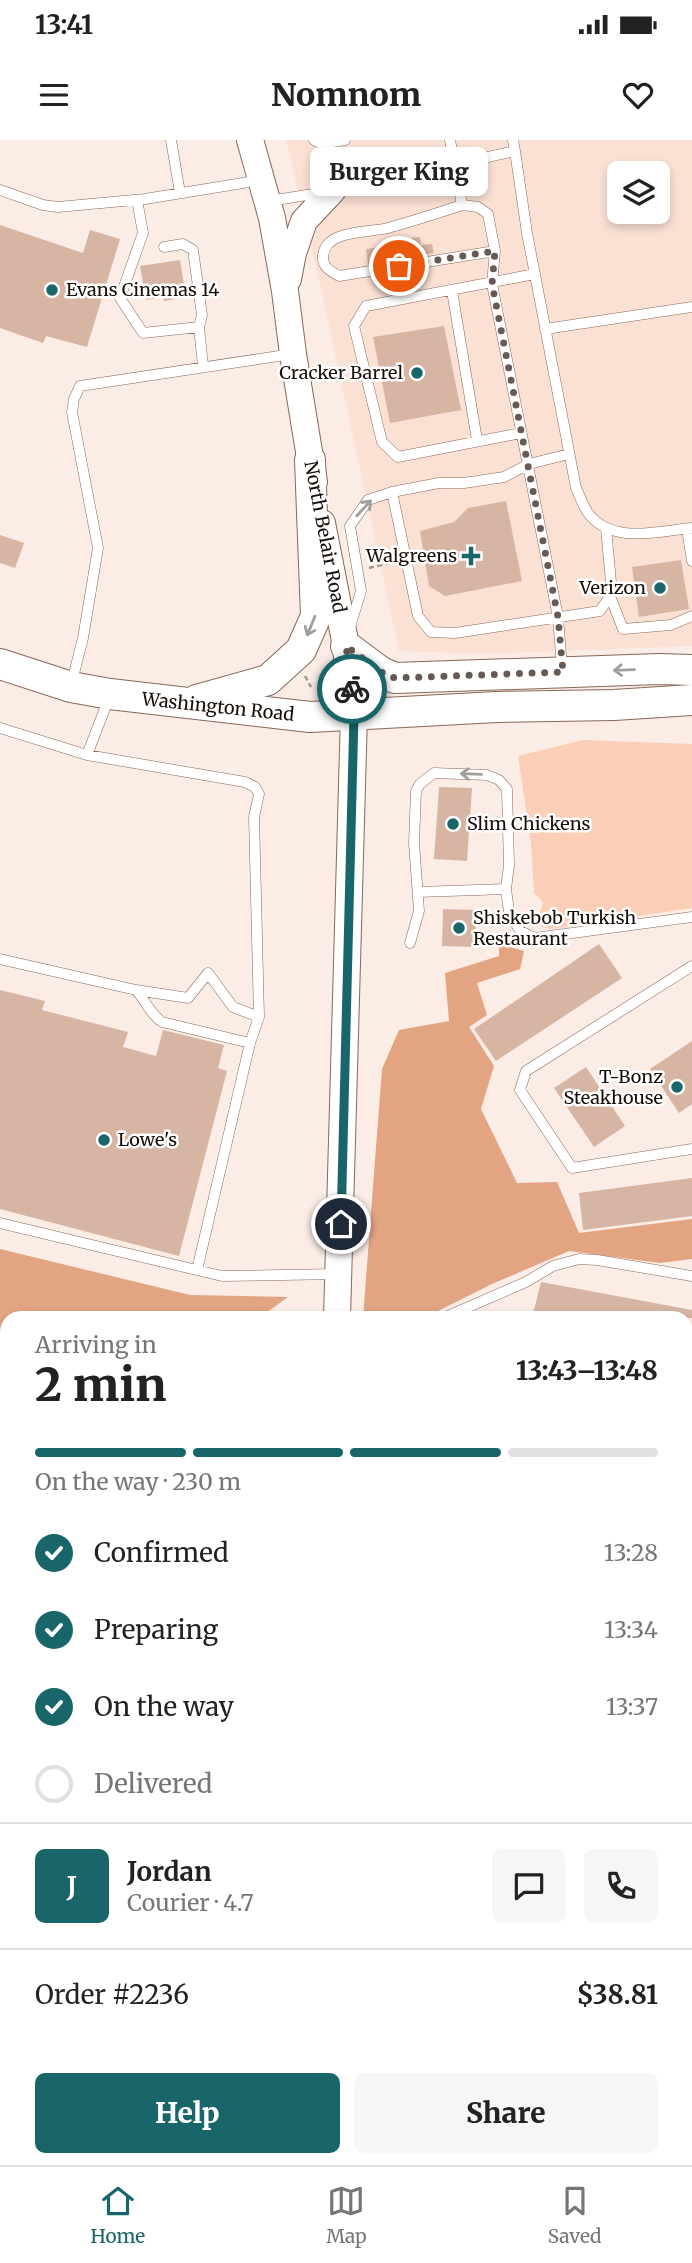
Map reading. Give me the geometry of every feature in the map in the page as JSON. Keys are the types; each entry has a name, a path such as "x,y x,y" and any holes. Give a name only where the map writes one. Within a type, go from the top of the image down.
{"main road":[{"name":"North Belair Road","path":"250,140 265,190 285,291 310,460 345,644 354,714 337,1311"},
{"path":"285,291 293,253 304,221 332,191"},
{"path":"182,704 268,680 301,650 316,616 310,460"},
{"path":"345,644 381,672 395,678 692,670"},
{"name":"Washington Road","path":"0,664 71,687 110,694 310,717 692,700"}],"lane":[{"path":"171,140 180,193"},
{"path":"314,140 328,143 345,140"},
{"path":"450,140 462,205"},
{"path":"0,190 43,205 58,207 180,193 332,191 454,166 514,145 535,274 576,488 589,514 606,528 623,534 690,528 692,561"},
{"path":"137,200 143,233 120,298 143,333 199,327"},
{"path":"495,251 339,276 327,269 322,259 325,247 333,239 347,234 384,229 462,205 478,207 488,214 495,251 492,284 558,617 563,672"},
{"path":"164,247 183,244 192,250 202,314 199,327 203,366"},
{"path":"521,433 398,457 382,442 354,326 366,306 535,274"},
{"path":"452,291 477,440"},
{"path":"545,329 692,307"},
{"path":"71,687 99,548 72,412 74,398 80,386 293,354"},
{"path":"345,644 361,591 350,526 368,500 392,492 439,483 504,477 529,464 569,454"},
{"path":"392,492 418,616 431,632 455,633 600,611 612,593 606,528"},
{"path":"610,596 623,629 671,625 692,616"},
{"path":"87,755 110,694"},
{"path":"0,728 87,755 244,782 255,787 259,794 254,817 259,1017 250,1043 197,1270"},
{"path":"410,943 419,911 414,843 416,791 420,784 434,773 488,775 499,780 507,789 509,865 506,889 509,912 520,931 536,938 692,917"},
{"path":"418,892 506,889"},
{"path":"0,959 136,990 188,998 208,973 233,1007 259,1017"},
{"path":"692,966 526,1072 520,1090 572,1168 692,1149"},
{"path":"136,990 145,1000 152,1016 162,1022 250,1043"},
{"path":"0,1223 222,1276 339,1274"},
{"path":"459,1311 526,1282 553,1266 579,1259 692,1276"}],"path":[{"path":"366,569 406,559"},
{"path":"305,676 311,687"}],"shaded area":[{"path":"286,140 692,140 692,646 484,654 399,651 322,293"},
{"path":"583,740 692,744 692,908 551,929 542,927 535,917 543,902 534,893 531,843 518,756"},
{"path":"499,944 524,951 520,969 477,983 487,1015 469,1027 494,1066 481,1109 517,1183 557,1182 579,1233 692,1219 692,1259 660,1263 569,1251 438,1311 364,1311 382,1069 399,1030 449,1021 445,973 499,956"},
{"path":"0,1249 190,1295 288,1297 269,1311 0,1311"}],"building":[{"name":"Evans Cinemas 14","path":"0,225 83,253 90,230 120,239 87,347 46,336 43,343 0,328"},
{"path":"420,237 421,245 432,244 434,253 368,264 366,249 394,245 394,240"},
{"path":"180,260 186,297 164,301 163,297 146,300 140,266"},
{"name":"Cracker Barrel","path":"444,326 461,410 390,423 373,337"},
{"name":"Walgreens","path":"506,501 522,581 445,596 429,586 420,531 454,522 468,508"},
{"path":"0,535 24,543 15,568 0,563"},
{"name":"Verizon","path":"681,560 689,609 639,617 632,567"},
{"name":"Slim Chickens","path":"439,787 472,788 467,861 434,859"},
{"name":"Shiskebob Turkish Restaurant","path":"443,909 476,910 475,947 442,946"},
{"path":"599,944 622,978 496,1061 474,1029"},
{"name":"Lowe's","path":"0,990 45,1001 42,1010 128,1032 123,1047 156,1056 163,1030 224,1045 218,1068 227,1071 179,1256 0,1209"},
{"name":"T-Bonz Steakhouse","path":"692,1041 692,1104 679,1113 650,1069"},
{"path":"586,1067 625,1126 594,1147 554,1088"},
{"path":"692,1178 692,1216 583,1230 579,1193"},
{"path":"541,1282 692,1310 692,1311 534,1311"}],"way so far":[{"path":"352,689 346,646 381,672 395,678 563,672 558,617 492,284 495,251 399,266"}],"place":[{"name":"Burger King","path":"399,266"},
{"name":"Evans Cinemas 14","path":"52,290"},
{"name":"Cracker Barrel","path":"417,373"},
{"name":"Walgreens","path":"471,556"},
{"name":"Verizon","path":"660,588"},
{"name":"Slim Chickens","path":"453,824"},
{"name":"Shiskebob Turkish Restaurant","path":"459,928"},
{"name":"T-Bonz Steakhouse","path":"677,1087"},
{"name":"Lowe's","path":"104,1140"}],"route":[{"path":"341,1224 354,714 352,689"}]}
